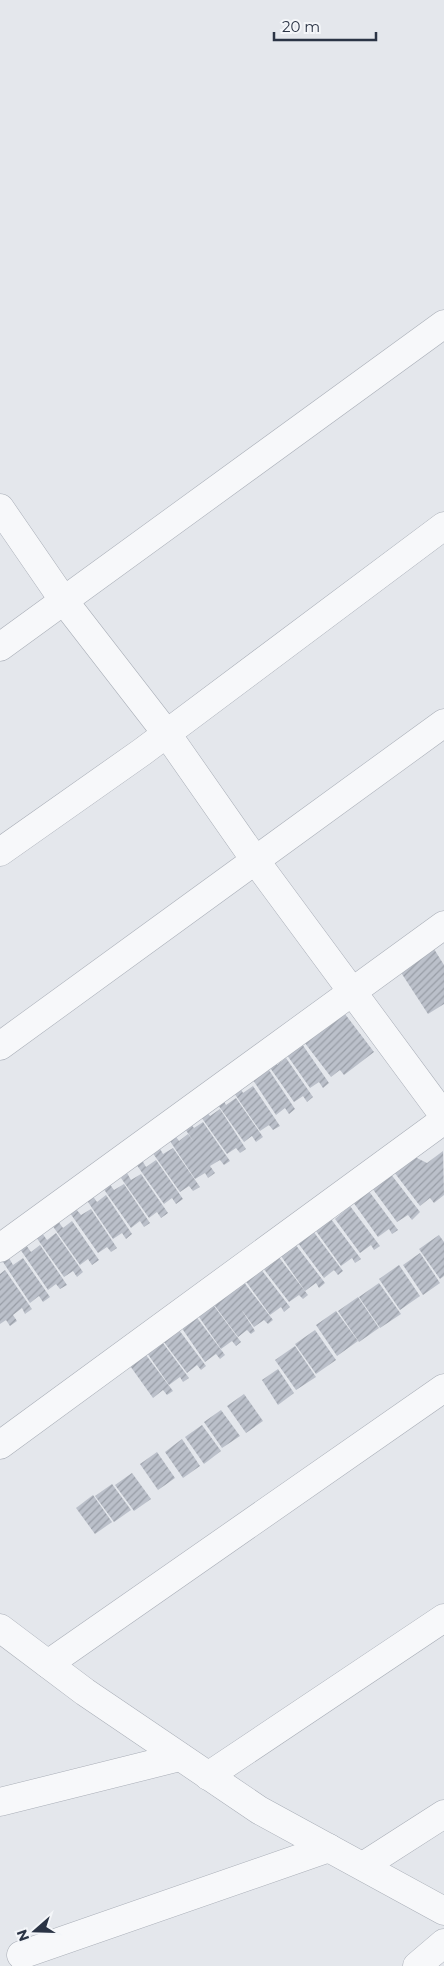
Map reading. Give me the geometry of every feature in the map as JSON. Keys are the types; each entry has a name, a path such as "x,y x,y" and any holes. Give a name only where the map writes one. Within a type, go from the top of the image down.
{"street":[{"path":"0,647 444,324"},
{"path":"0,508 64,601 167,734 255,860 444,1118 0,1445"},
{"path":"0,852 167,734 444,526"},
{"path":"0,1046 444,723"},
{"path":"0,1248 444,925"},
{"path":"48,1664 444,1388"},
{"path":"208,1776 444,1618"},
{"path":"0,1628 48,1664 259,1810 444,1911"},
{"path":"0,1802 180,1756"},
{"path":"363,1866 444,1814"},
{"path":"17,1961 329,1848"},
{"path":"416,1966 444,1943"}],"building":[{"path":"434,949 444,965 444,1004 428,1014 400,971"},
{"path":"345,1014 374,1052 344,1075 340,1070 331,1077 301,1038 310,1031 314,1037"},
{"path":"302,1044 329,1083 323,1088 319,1082 310,1088 282,1048"},
{"path":"272,1058 277,1065 286,1058 313,1097 307,1102 303,1096 294,1102 266,1062"},
{"path":"255,1070 259,1077 269,1070 295,1109 289,1114 285,1108 276,1115 249,1074"},
{"path":"239,1086 243,1093 253,1086 280,1126 273,1130 269,1125 260,1131 232,1090"},
{"path":"222,1098 226,1105 236,1098 263,1137 256,1142 252,1136 244,1142 216,1102"},
{"path":"220,1109 246,1149 240,1153 236,1148 227,1154 199,1114 205,1110 210,1116"},
{"path":"189,1122 194,1128 203,1122 230,1161 224,1165 220,1160 210,1166 215,1173 208,1178 205,1173 195,1179 168,1138 174,1134 179,1141 188,1134 194,1142 183,1126"},
{"path":"159,1147 163,1154 173,1148 200,1187 193,1191 189,1186 180,1192 152,1152"},
{"path":"443,1151 444,1195 434,1203 430,1198 420,1206 394,1172 415,1157 427,1163"},
{"path":"142,1160 146,1167 156,1160 183,1199 176,1204 172,1198 164,1204 136,1164"},
{"path":"127,1173 131,1180 141,1174 168,1213 161,1218 157,1212 149,1218 121,1178"},
{"path":"390,1173 420,1212 412,1220 408,1215 397,1222 372,1188"},
{"path":"109,1183 114,1190 124,1184 150,1223 144,1227 140,1221 131,1228 103,1188"},
{"path":"368,1190 398,1230 392,1234 389,1229 378,1237 353,1202"},
{"path":"92,1195 97,1202 106,1195 132,1234 126,1239 122,1233 113,1239 86,1199"},
{"path":"350,1206 380,1246 374,1250 371,1245 360,1253 335,1219"},
{"path":"76,1209 81,1215 91,1209 117,1248 111,1252 107,1247 98,1253 70,1213"},
{"path":"331,1219 361,1259 355,1263 352,1258 341,1266 316,1231"},
{"path":"58,1221 63,1228 72,1221 99,1260 92,1265 88,1259 80,1265 52,1225"},
{"path":"313,1231 343,1271 338,1275 334,1270 324,1278 298,1243"},
{"path":"42,1233 47,1240 56,1233 83,1272 77,1277 73,1271 64,1277 36,1237"},
{"path":"439,1235 444,1242 444,1276 440,1279 419,1249"},
{"path":"295,1244 325,1283 319,1288 316,1283 305,1291 281,1256"},
{"path":"26,1245 31,1252 40,1245 67,1285 60,1289 56,1284 48,1290 20,1249"},
{"path":"420,1253 440,1283 423,1295 403,1265"},
{"path":"278,1256 308,1295 303,1299 299,1295 289,1302 263,1268"},
{"path":"9,1258 13,1265 23,1258 50,1297 43,1302 39,1296 30,1303 3,1262"},
{"path":"399,1265 420,1296 400,1310 379,1279"},
{"path":"260,1268 290,1307 284,1312 281,1307 270,1315 245,1280"},
{"path":"5,1270 32,1309 25,1314 22,1308 13,1315 17,1321 10,1326 6,1320 0,1324 0,1274"},
{"path":"243,1281 273,1320 268,1324 264,1320 254,1327 241,1309 255,1331 251,1334 247,1330 238,1337 212,1302"},
{"path":"379,1283 401,1314 380,1328 359,1297"},
{"path":"358,1297 379,1328 359,1342 338,1311"},
{"path":"211,1302 241,1342 236,1346 232,1341 221,1349 197,1314"},
{"path":"336,1311 358,1341 337,1356 316,1325"},
{"path":"195,1315 225,1355 220,1359 216,1354 205,1362 181,1327"},
{"path":"176,1326 206,1366 201,1370 197,1365 187,1373 161,1338"},
{"path":"315,1330 336,1360 316,1374 295,1344"},
{"path":"160,1339 189,1378 183,1382 180,1377 169,1385 145,1350"},
{"path":"295,1346 316,1377 296,1390 275,1360"},
{"path":"143,1351 173,1391 167,1395 163,1390 153,1398 128,1363"},
{"path":"278,1369 294,1393 278,1405 262,1380"},
{"path":"244,1394 263,1421 246,1433 227,1406"},
{"path":"221,1410 240,1436 222,1448 204,1422"},
{"path":"202,1425 221,1451 204,1464 185,1437"},
{"path":"182,1439 200,1466 183,1478 165,1452"},
{"path":"157,1452 175,1478 158,1490 140,1464"},
{"path":"132,1473 151,1499 134,1511 115,1485"},
{"path":"112,1484 131,1510 114,1522 95,1496"},
{"path":"93,1495 112,1522 95,1534 76,1508"}]}
